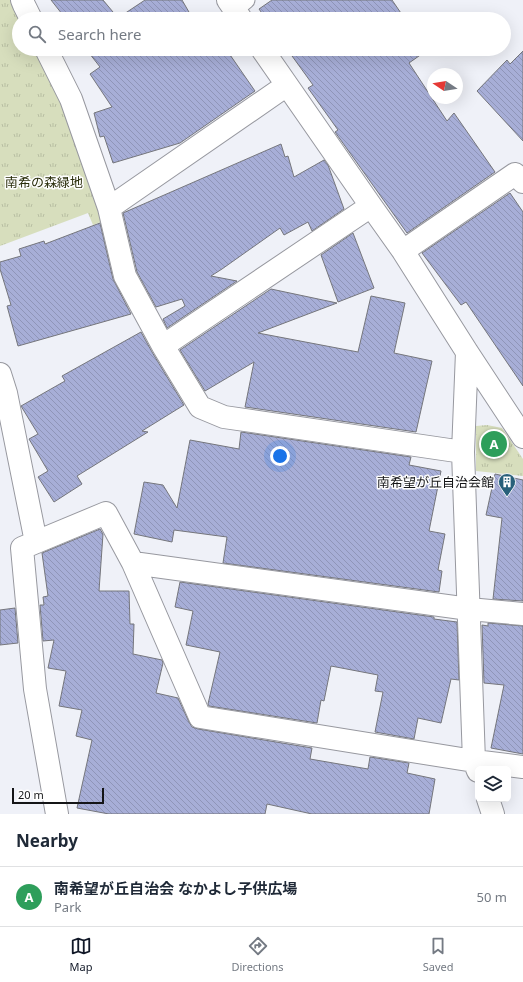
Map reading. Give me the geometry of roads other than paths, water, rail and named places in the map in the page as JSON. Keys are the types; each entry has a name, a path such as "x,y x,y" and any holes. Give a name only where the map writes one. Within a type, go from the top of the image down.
{"street":[{"path":"22,0 28,12"},
{"path":"50,56 71,99 109,208 125,276 163,346 200,408 224,417 462,452"},
{"path":"267,56 371,206 404,250 467,352 523,437"},
{"path":"109,208 287,85"},
{"path":"404,250 515,174 523,182"},
{"path":"163,346 371,206"},
{"path":"57,814 35,689 22,548 106,513 133,563 200,717 476,766 462,452 467,352"},
{"path":"0,374 6,392 36,542"},
{"path":"133,563 469,609 523,614"},
{"path":"511,767 523,767"},
{"path":"489,802 493,814"}],"place":[{"name":"南希望が丘自治会 なかよし子供広場","path":"494,444"},
{"name":"南希望が丘自治会館","path":"507,497"}],"park label":[{"name":"南希の森緑地","path":"44,182"}]}
